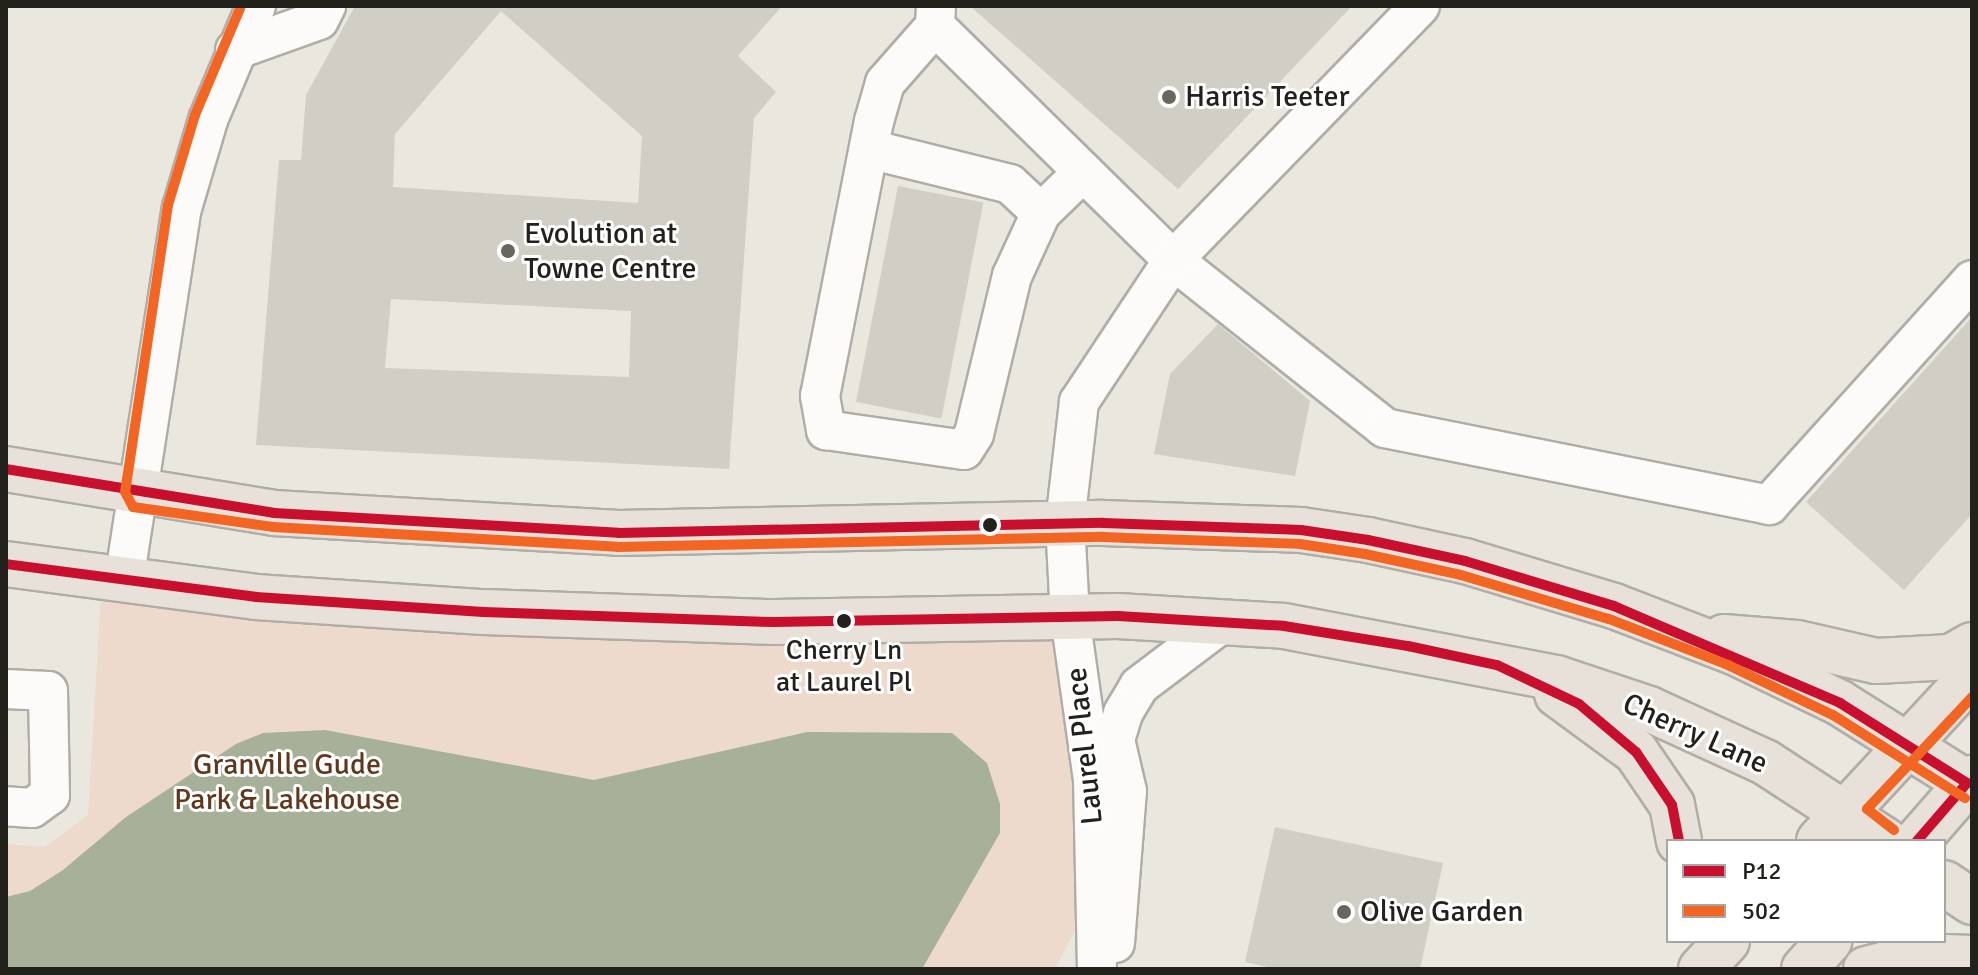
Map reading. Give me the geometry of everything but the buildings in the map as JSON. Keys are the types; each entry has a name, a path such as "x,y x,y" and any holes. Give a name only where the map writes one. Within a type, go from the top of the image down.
{"main road":[{"path":"6,469 139,494 274,513 618,533 1065,523 1301,530 1368,540 1465,561 1685,634 1840,703 1970,783 1919,839"},
{"name":"Cherry Lane","path":"6,564 256,597 514,613 774,622 1070,617 1225,621 1408,646 1497,665 1649,709 1765,762 1832,826 1879,839"},
{"path":"1685,634 1797,643 1876,661 1951,657 1972,645"},
{"path":"1497,665 1579,704 1636,752 1672,805 1679,839"},
{"path":"1832,826 1972,676"},
{"path":"1946,884 1972,902"},
{"path":"1678,969 1684,943"},
{"path":"1701,969 1725,943"},
{"path":"1804,969 1827,943"},
{"path":"1866,969 1918,956 1972,958"}],"street":[{"path":"124,581 139,494 163,303 182,208 235,50 256,6"},
{"path":"235,50 319,20 326,6"},
{"name":"Laurel Place","path":"1097,969 1093,780 1070,617 1065,523 1079,402 1173,260 1420,6"},
{"path":"1083,172 1041,213 1012,276 974,434 964,450 826,430 820,396 885,83 935,16 1083,172 1173,260 1385,428 1769,505 1972,280"},
{"path":"869,149 1010,184 1041,213"},
{"name":"Laurel Place","path":"1111,969 1123,889 1127,791 1115,740 1123,713 1139,686 1225,621"},
{"path":"6,689 48,691 50,795 32,808 6,806"}],"green space":[{"name":"Granville Gude Park & Lakehouse","path":"102,578 1070,617 1096,890 1055,969 6,969 6,844 45,847 88,815"}],"shaded area":[{"path":"325,730 594,780 807,732 952,733 987,763 1000,804 1000,833 922,969 6,969 6,897 30,891 63,870 126,817 236,744 263,733"}],"transit line":[{"name":"502","path":"241,6 195,115 168,205 125,492 133,507 273,527 617,547 1103,537 1300,544 1365,554 1461,575 1609,619 1728,665 1833,715 1965,798"},
{"name":"P12","path":"6,469 274,513 618,533 1103,523 1301,530 1368,540 1465,561 1614,606 1840,703 1967,783 1919,839"},
{"name":"P12","path":"6,564 256,597 484,612 774,622 1118,616 1284,626 1408,646 1497,665 1579,704 1636,752 1672,805 1679,839"},
{"name":"502","path":"1894,830 1867,809 1972,697"}],"place":[{"name":"Harris Teeter","path":"1169,97"},
{"name":"Evolution at Towne Centre","path":"508,251"},
{"name":"Cherry Ln at Laurel Pl","path":"844,621"},
{"name":"Olive Garden","path":"1344,912"}]}
